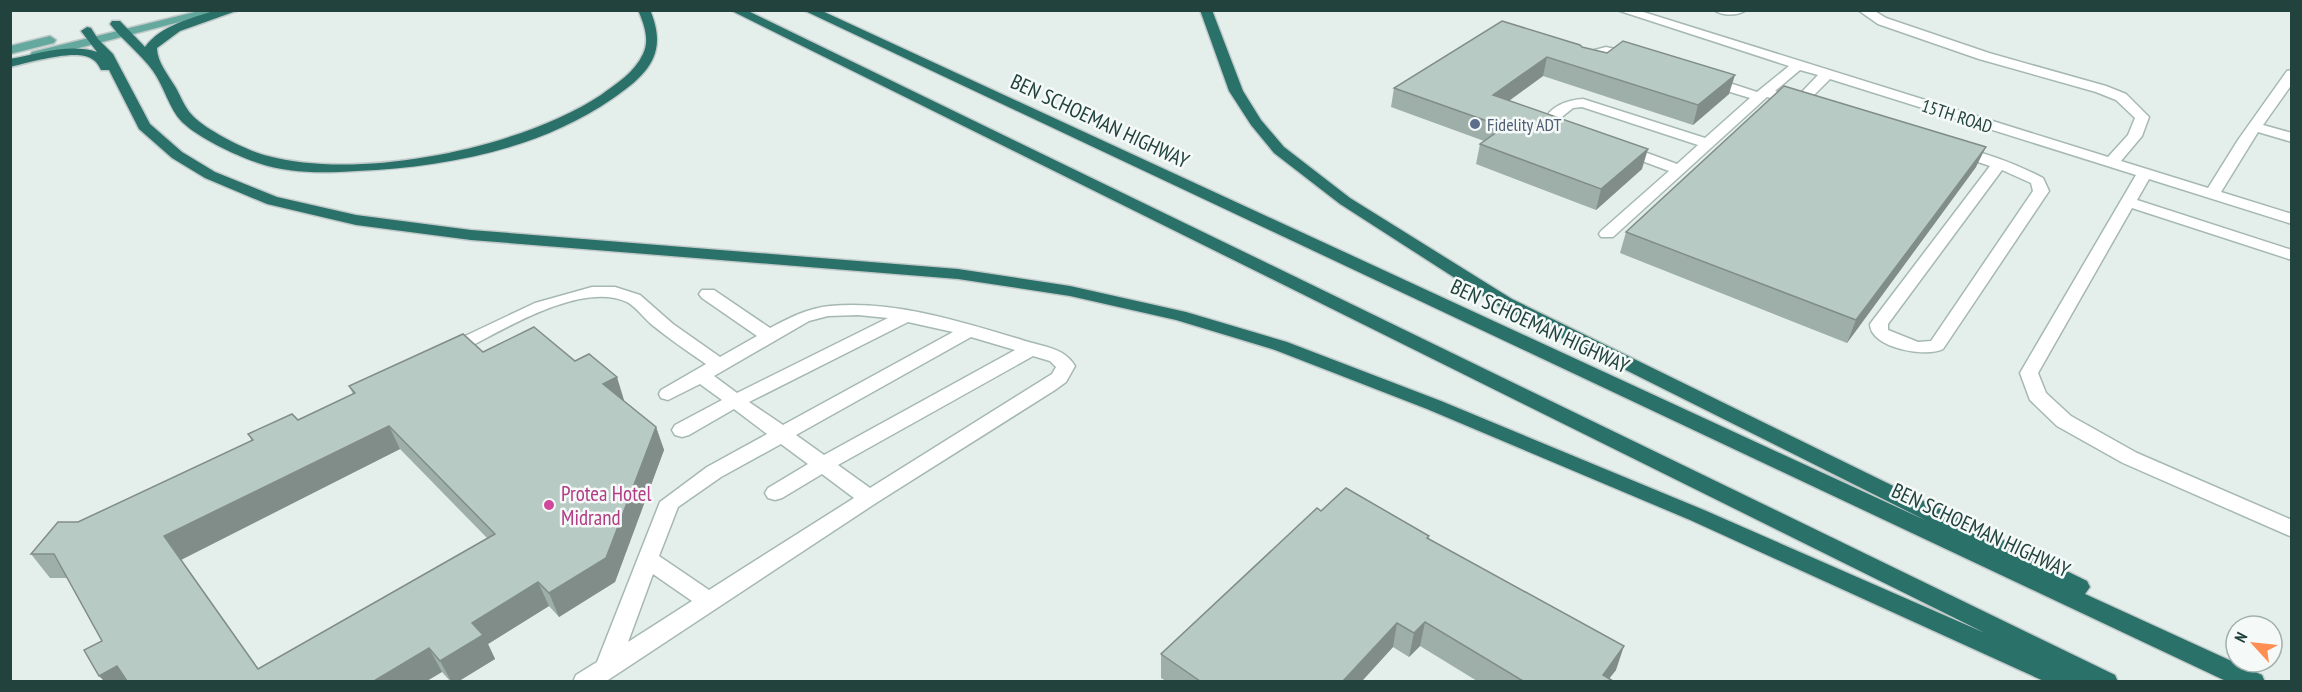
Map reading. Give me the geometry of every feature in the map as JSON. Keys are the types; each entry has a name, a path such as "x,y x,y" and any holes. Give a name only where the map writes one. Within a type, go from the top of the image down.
{"highway":[{"path":"233,10 202,19 169,33 152,46 153,57 158,68 187,119 223,143 263,160 316,169 400,165 477,152 548,129 591,108 631,80 650,53 652,28 644,10"},
{"path":"736,10 2106,681"},
{"name":"BEN SCHOEMAN HIGHWAY","path":"809,10 2253,681"},
{"path":"1206,10 1236,91 1256,122 1279,150 1345,201 1432,257 1506,303 2268,681"},
{"path":"119,29 158,68"},
{"path":"90,36 106,54 144,126 177,155 210,175 283,203 356,220 471,235 958,274 1081,294 1180,316 1281,346 1434,405 1697,515 2071,681"},
{"path":"10,62 66,52 85,52 97,56 105,67 119,77"}],"main road":[{"path":"119,29 174,10"},
{"path":"10,50 220,10"},
{"path":"10,62 90,36"}],"street":[{"name":"15TH ROAD","path":"1623,10 2292,219"},
{"path":"1720,10 1740,10"},
{"path":"1864,10 1882,21 1943,43 2101,89 2121,97 2142,117 2134,136 2110,164"},
{"path":"1583,61 1596,51 1608,50 1647,62"},
{"path":"1607,234 1762,94 1798,65"},
{"path":"1692,76 1805,104 1827,74"},
{"path":"2212,194 2292,74"},
{"path":"1576,133 1551,122 1551,118 1569,104 1575,103 1709,144"},
{"path":"2255,127 2292,138"},
{"path":"1607,144 1680,170"},
{"path":"1944,146 2000,163 2038,181 2041,191 1937,345 1933,348 1924,348 1882,334 1879,324 2000,163"},
{"path":"2144,174 2029,373 2037,396 2064,421 2130,458 2292,530"},
{"path":"2128,202 2292,255"},
{"path":"433,358 552,302 584,293 610,292 635,299 649,314 718,364"},
{"path":"708,294 770,336"},
{"path":"585,681 1059,378 1066,366 1062,360 1031,349 906,316 824,310 803,317 668,394"},
{"path":"682,430 735,401 906,316"},
{"path":"607,666 667,507 671,502 703,479 781,434 968,331"},
{"path":"775,493 1031,349"},
{"path":"700,375 869,498"},
{"path":"647,559 708,601"}],"building":[{"path":"1502,21 1607,53 1623,41 1735,75 1698,105 1547,57 1493,95 1648,149 1601,189 1480,144 1504,127 1394,88"},
{"path":"1784,86 1986,147 1856,320 1626,232"},
{"name":"Protea Hotel Midrand","path":"534,327 575,361 589,354 617,377 603,384 656,427 606,558 549,593 538,582 472,623 483,635 440,661 429,648 374,681 127,681 117,666 99,676 84,650 102,641 54,554 31,554 58,522 78,522 253,440 248,434 292,414 298,420 355,393 349,386 463,334 483,352","holes":["389,426 495,534 258,669 164,536"]},
{"path":"1346,488 1429,536 1427,538 1624,646 1603,675 1613,681 1523,681 1425,622 1414,633 1397,623 1343,681 1200,681 1161,654 1317,508 1321,511"}],"place":[{"name":"Fidelity ADT","path":"1475,124"},
{"name":"Protea Hotel Midrand","path":"549,505"}]}
